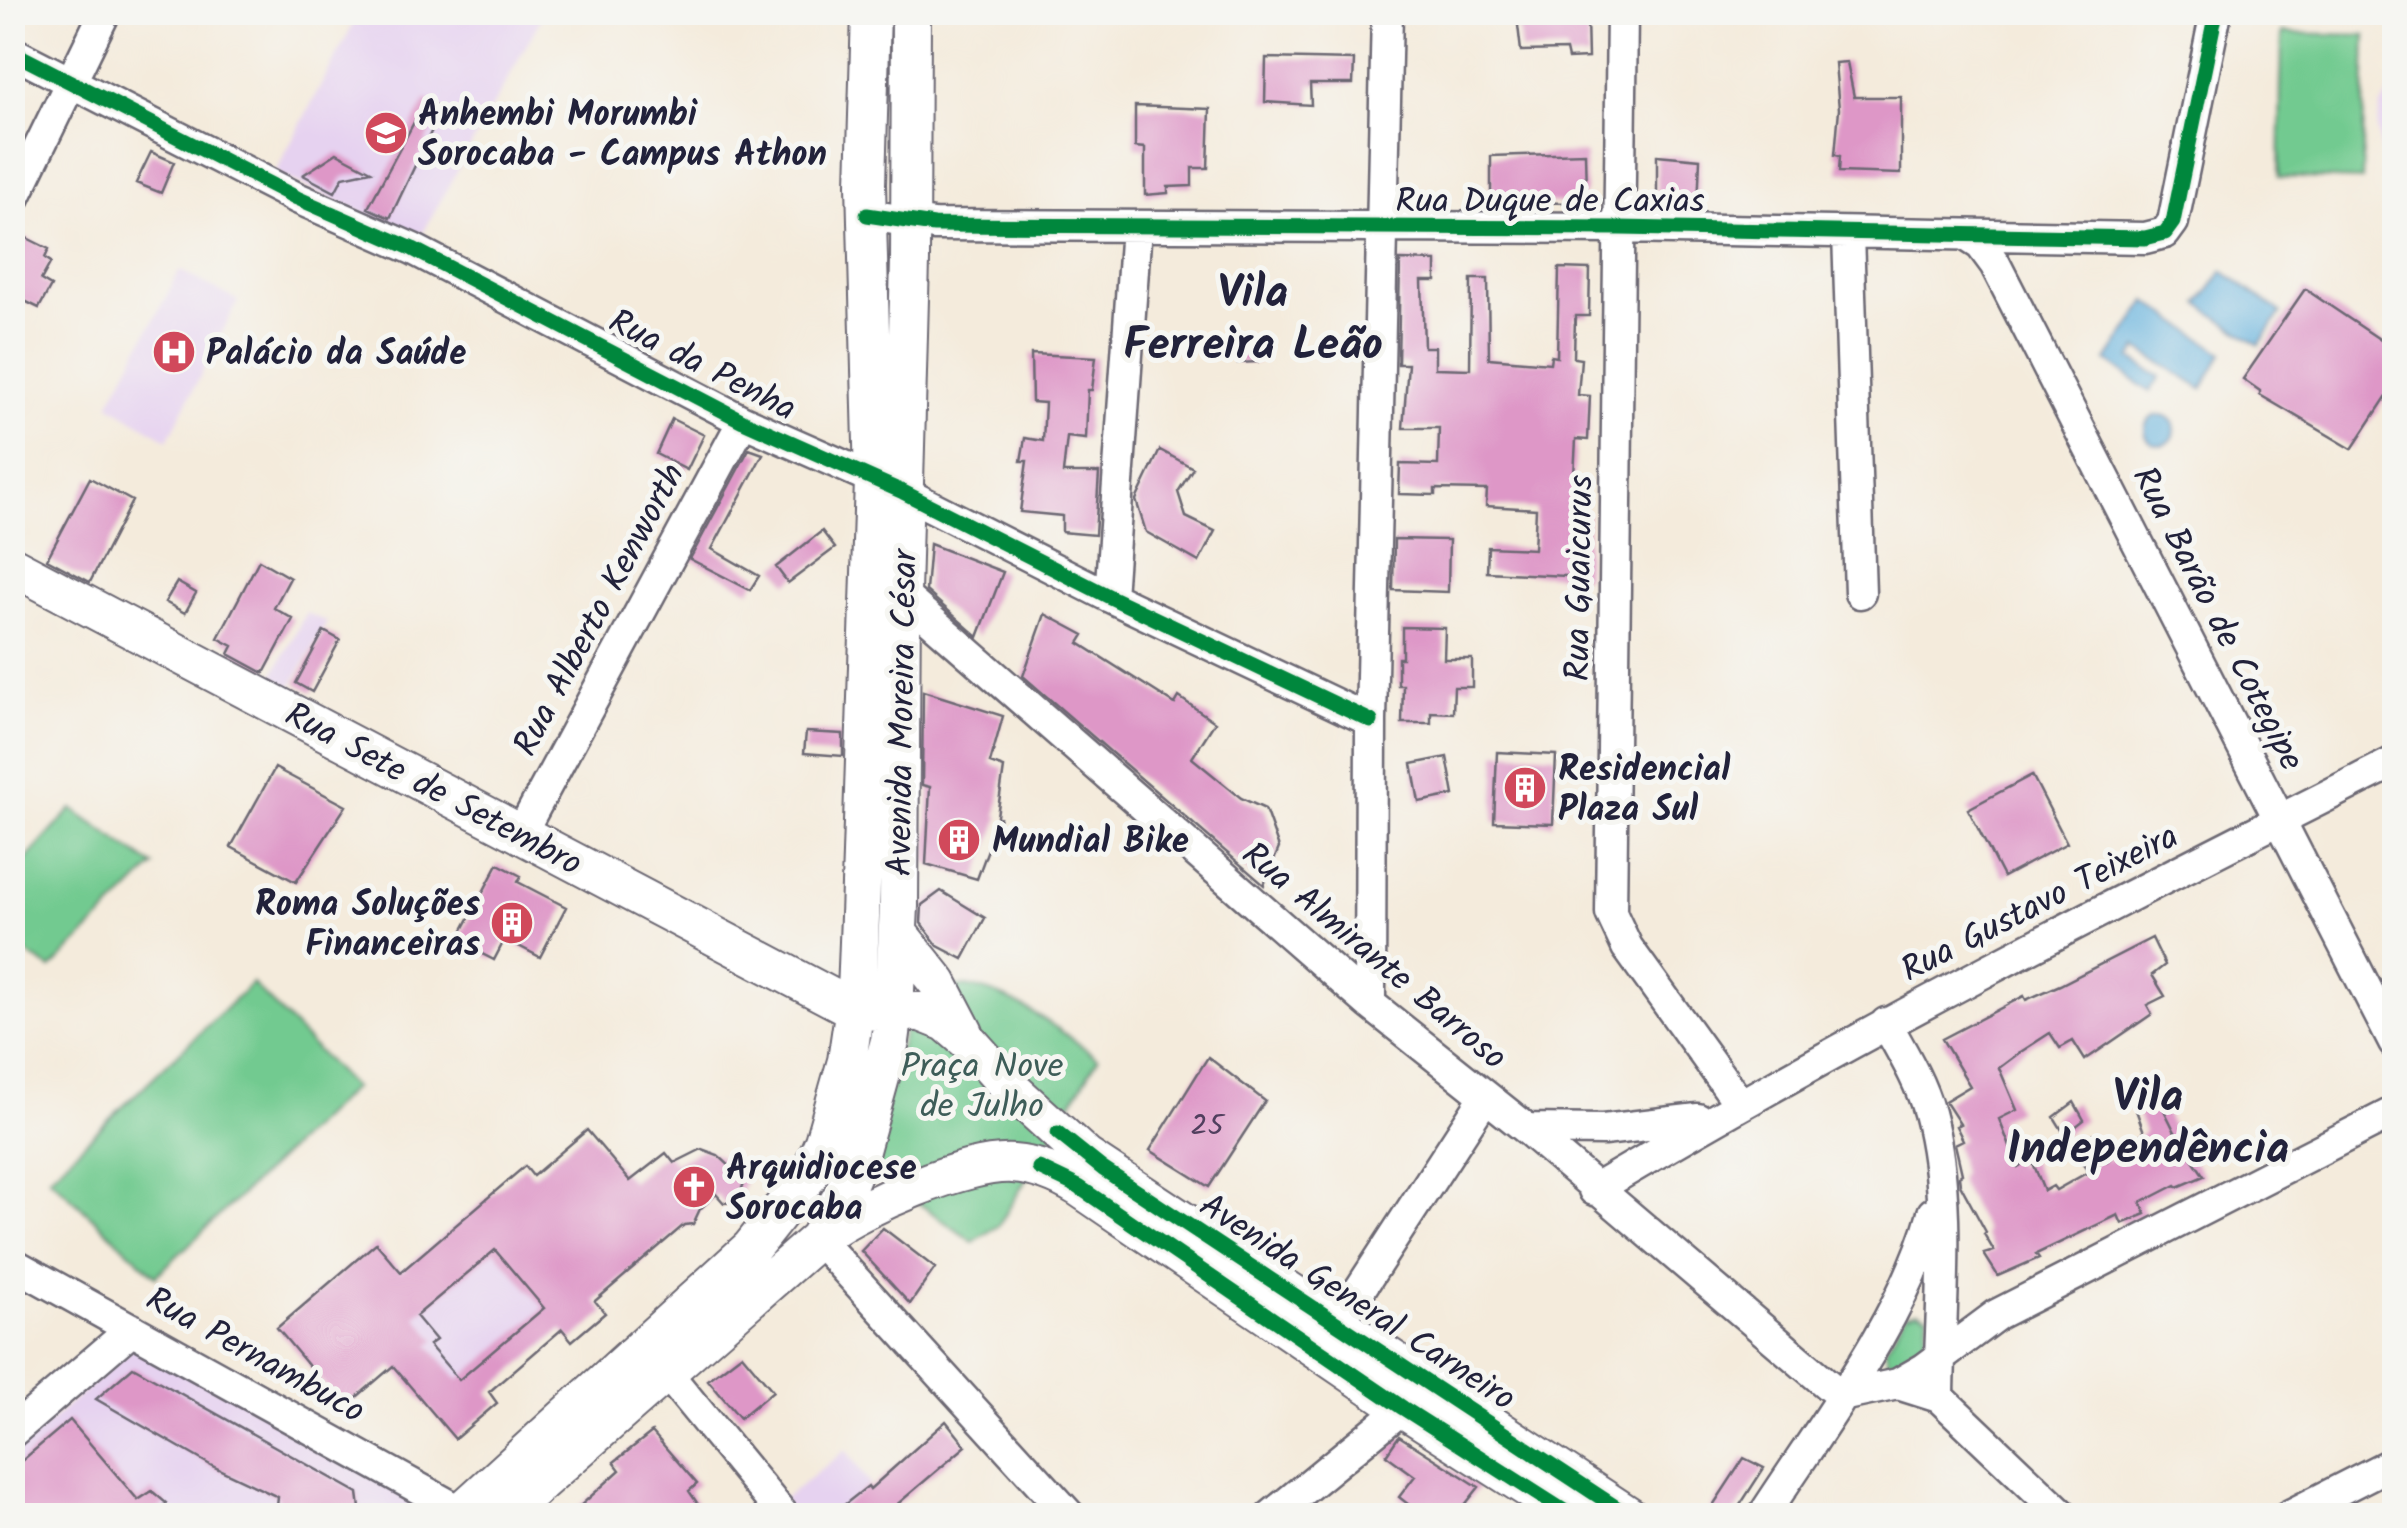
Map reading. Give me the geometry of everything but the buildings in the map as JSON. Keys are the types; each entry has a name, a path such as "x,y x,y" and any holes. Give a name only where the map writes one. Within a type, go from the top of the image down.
{"main road":[{"name":"Avenida Moreira César","path":"870,12 869,276 900,594 898,934"},
{"name":"Avenida Moreira César","path":"855,1010 889,486 918,226 911,13"},
{"name":"Rua Sete de Setembro","path":"12,566 855,1010"},
{"path":"818,1239 857,1161 890,1041 898,934"},
{"path":"898,934 938,984 967,1040"},
{"path":"502,1516 818,1239 865,1209 1007,1155 1023,1140 1025,1120 1010,1088 967,1040 930,1013 855,1010 847,1060 843,1137 857,1161 880,1182 908,1192"},
{"path":"463,1514 750,1248 809,1175 824,1142 847,1060"},
{"name":"Avenida General Carneiro","path":"1010,1088 1103,1169 1629,1516"},
{"name":"Avenida General Carneiro","path":"978,1166 1012,1164 1039,1168 1080,1186 1403,1408 1572,1516"}],"street":[{"path":"12,202 105,12"},
{"path":"1370,1004 1371,721 1387,12"},
{"name":"Rua Guaicurus","path":"1622,12 1611,912 1627,947 1730,1109"},
{"name":"Rua Duque de Caxias","path":"867,215 918,226 1620,228 2144,238 2165,233 2174,222 2216,12"},
{"name":"Rua da Penha","path":"12,52 298,198 413,249 743,421 889,486 1371,721"},
{"path":"869,276 885,244 918,226"},
{"path":"1110,597 1133,227"},
{"path":"1848,234 1860,593"},
{"name":"Rua Barão de Cotegipe","path":"1967,236 1981,245 1994,264 2394,1043"},
{"name":"Rua Alberto Kenworth","path":"520,833 743,421"},
{"name":"Rua Almirante Barroso","path":"900,594 1370,1004 1527,1129 1806,1367 1849,1383"},
{"name":"Rua Gustavo Teixeira","path":"1594,1190 1886,1023 2394,762"},
{"path":"1886,1023 1908,1062 1929,1114 1940,1186 1944,1316 1940,1397"},
{"path":"1338,1324 1485,1097"},
{"name":"Rua Gustavo Teixeira","path":"1527,1129 1669,1125 1730,1109"},
{"path":"1849,1383 1898,1384 1998,1314 2394,1112"},
{"path":"1571,1169 1581,1152 1614,1129"},
{"path":"1763,1516 1896,1306 1924,1243 1940,1186"},
{"path":"818,1239 1070,1516"},
{"name":"Rua Pernambuco","path":"12,1263 463,1514"},
{"path":"1896,1306 1924,1299 1931,1301 1944,1316 1970,1321 1998,1314"},
{"path":"12,1432 132,1329"},
{"path":"1877,1335 1879,1365 1885,1376 1940,1397 2064,1516"},
{"path":"1270,1516 1403,1408 1406,1389 1396,1362"},
{"path":"665,1371 784,1516"},
{"path":"2303,1512 2394,1462"}],"shaded area":[{"name":"Anhembi Morumbi Sorocaba - Campus Athon","path":"359,13 544,13 420,238 275,173"},
{"path":"2394,84 2394,173 2380,150 2377,128 2381,106"},
{"name":"Palácio da Saúde","path":"180,270 238,301 168,440 109,404"},
{"path":"306,613 327,622 291,687 272,678"},
{"path":"587,1130 675,1233 596,1301 605,1313 572,1341 562,1330 489,1392 497,1403 455,1439 393,1366 344,1408 277,1328 376,1243 401,1271 525,1166 533,1175"},
{"path":"150,1345 417,1497 422,1511 417,1516 13,1515 12,1456 132,1348"},
{"path":"846,1450 870,1484 830,1515 794,1515 782,1500"}],"green space":[{"path":"2282,33 2366,35 2362,180 2279,177"},
{"path":"72,809 154,866 51,969 13,945 13,874"},
{"path":"252,983 353,1088 156,1276 49,1177"},
{"name":"Praça Nove de Julho","path":"966,986 1019,1005 1098,1058 999,1225 973,1242 868,1167 907,1021 943,990"},
{"path":"1918,1311 1928,1315 1923,1347 1898,1369 1890,1366 1885,1349 1906,1314"}],"water":[{"path":"2223,271 2281,313 2259,345 2199,304"},
{"path":"2147,301 2223,353 2202,389 2138,349 2131,359 2160,377 2150,392 2107,361"},
{"path":"2160,415 2174,424 2175,430 2166,444 2160,445 2146,436 2145,430 2154,416"}],"cycle path":[{"path":"867,215 934,225 1620,228 2145,238 2165,233 2173,222 2216,12"},
{"path":"12,52 297,198 413,249 743,421 903,492 1110,597 1371,721"},
{"path":"1058,1133 1103,1169 1629,1516"},
{"path":"1039,1168 1079,1187 1403,1408 1572,1516"}],"place":[{"name":"Anhembi Morumbi Sorocaba - Campus Athon","path":"386,133"},
{"name":"Palácio da Saúde","path":"174,352"},
{"name":"Residencial Plaza Sul","path":"1525,788"},
{"name":"Mundial Bike","path":"959,840"},
{"name":"Roma Soluções Financeiras","path":"512,923"},
{"name":"Arquidiocese Sorocaba","path":"694,1187"}],"district":[{"name":"Vila Ferreira Leão","path":"1253,317"},
{"name":"Vila Independência","path":"2148,1121"}]}
